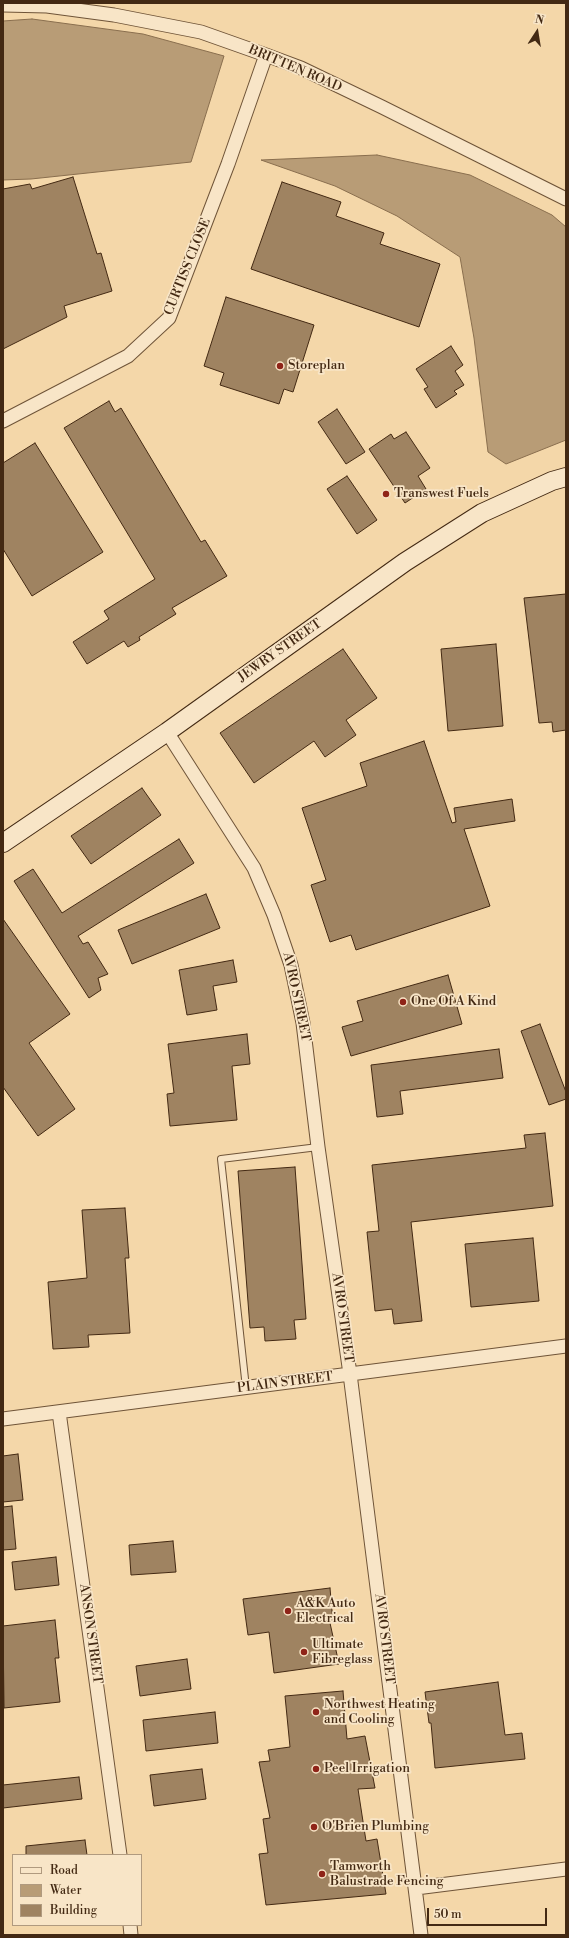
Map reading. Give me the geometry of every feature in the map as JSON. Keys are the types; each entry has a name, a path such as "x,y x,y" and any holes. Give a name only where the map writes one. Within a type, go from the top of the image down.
{"main road":[{"name":"JEWRY STREET","path":"3,843 167,732 405,562 476,517 552,481 566,477"}],"street":[{"name":"BRITTEN ROAD","path":"3,5 47,6 114,15 201,32 301,68 566,199"},
{"name":"CURTISS CLOSE","path":"3,421 128,356 169,318 202,234 266,55"},
{"name":"AVRO STREET","path":"167,732 254,868 274,915 291,965 303,1024 318,1147 350,1374 421,1935"},
{"name":"PLAIN STREET","path":"3,1419 566,1346"},
{"name":"ANSON STREET","path":"60,1412 120,1854"},
{"path":"416,1888 566,1869"}],"lane":[{"path":"246,1388 221,1159 318,1147"}],"water":[{"path":"32,19 143,34 224,56 191,162 31,179 3,180 3,21"},
{"path":"377,155 470,175 552,215 566,227 566,440 506,464 488,452 474,338 460,257 397,216 335,186 261,160"}],"building":[{"path":"73,177 97,254 101,253 112,291 64,306 67,317 3,349 3,189 30,184 32,189"},
{"path":"282,182 341,202 336,216 384,233 380,244 440,264 419,327 251,269"},
{"path":"226,297 314,325 293,392 284,389 279,404 220,385 224,373 204,366"},
{"path":"451,346 463,365 455,371 464,385 454,391 457,394 436,408 424,389 428,387 416,369"},
{"path":"109,401 115,412 121,408 201,542 205,540 227,576 172,608 176,614 139,637 140,640 128,647 124,641 87,664 73,642 109,619 104,611 155,579 64,428"},
{"path":"337,409 365,452 346,464 318,422"},
{"path":"406,432 430,468 418,476 426,489 405,503 369,449 391,434 394,439"},
{"path":"35,443 103,552 32,596 3,549 3,463"},
{"path":"347,476 377,520 357,534 327,489"},
{"path":"566,594 566,730 553,732 552,722 539,723 524,598"},
{"path":"496,644 503,726 448,731 441,649"},
{"path":"343,649 377,698 346,720 356,735 325,757 314,741 254,783 220,733"},
{"path":"424,741 452,823 456,822 454,808 512,799 515,821 464,829 490,906 356,950 351,935 330,942 311,885 326,880 302,808 367,786 360,763"},
{"path":"142,788 161,815 91,864 71,836"},
{"path":"179,839 194,863 78,936 83,944 88,942 108,974 98,978 101,990 89,998 14,881 33,869 62,913"},
{"path":"206,894 220,928 132,964 118,930"},
{"path":"3,919 70,1014 29,1043 75,1109 38,1136 3,1087"},
{"path":"233,960 237,982 213,986 217,1010 187,1015 179,970"},
{"path":"448,975 462,1024 351,1056 342,1027 363,1021 357,1001"},
{"path":"540,1024 566,1092 566,1099 549,1105 521,1031"},
{"path":"247,1034 250,1064 232,1066 237,1120 170,1126 167,1094 174,1093 168,1044"},
{"path":"499,1049 503,1078 400,1091 403,1114 377,1117 371,1065"},
{"path":"545,1133 553,1206 411,1222 422,1321 394,1324 392,1309 375,1311 367,1232 379,1231 372,1165 526,1148 524,1135"},
{"path":"295,1167 306,1319 294,1320 296,1339 265,1341 264,1327 250,1328 238,1171"},
{"path":"125,1208 129,1258 125,1258 130,1333 88,1335 89,1347 53,1349 48,1282 87,1278 82,1210"},
{"path":"533,1238 539,1301 471,1307 465,1244"},
{"path":"18,1454 23,1500 3,1502 3,1456"},
{"path":"12,1506 16,1549 3,1550 3,1507"},
{"path":"173,1541 176,1572 131,1575 129,1545"},
{"path":"56,1557 59,1585 15,1590 12,1562"},
{"path":"330,1588 333,1622 330,1623 339,1664 274,1673 269,1632 248,1635 243,1599"},
{"path":"55,1620 59,1658 55,1658 60,1702 4,1708 3,1626"},
{"path":"187,1659 191,1689 140,1696 136,1666"},
{"path":"498,1682 505,1735 522,1733 525,1759 435,1768 431,1723 429,1723 425,1692"},
{"path":"343,1691 347,1739 365,1736 375,1788 358,1789 366,1841 377,1839 386,1894 266,1905 259,1854 268,1853 263,1819 270,1818 259,1762 270,1761 268,1750 290,1747 285,1696"},
{"path":"215,1712 218,1743 146,1751 143,1720"},
{"path":"202,1769 206,1799 154,1806 150,1775"},
{"path":"79,1777 82,1799 3,1808 3,1785"},
{"path":"85,1840 87,1854 26,1854 26,1846"}],"place":[{"name":"Storeplan","path":"280,366"},
{"name":"Transwest Fuels","path":"386,494"},
{"name":"One Of A Kind","path":"403,1002"},
{"name":"A&K Auto Electrical","path":"288,1611"},
{"name":"Ultimate Fibreglass","path":"304,1652"},
{"name":"Northwest Heating and Cooling","path":"316,1712"},
{"name":"Peel Irrigation","path":"316,1769"},
{"name":"O'Brien Plumbing","path":"314,1827"},
{"name":"Tamworth Balustrade Fencing","path":"322,1874"}]}
